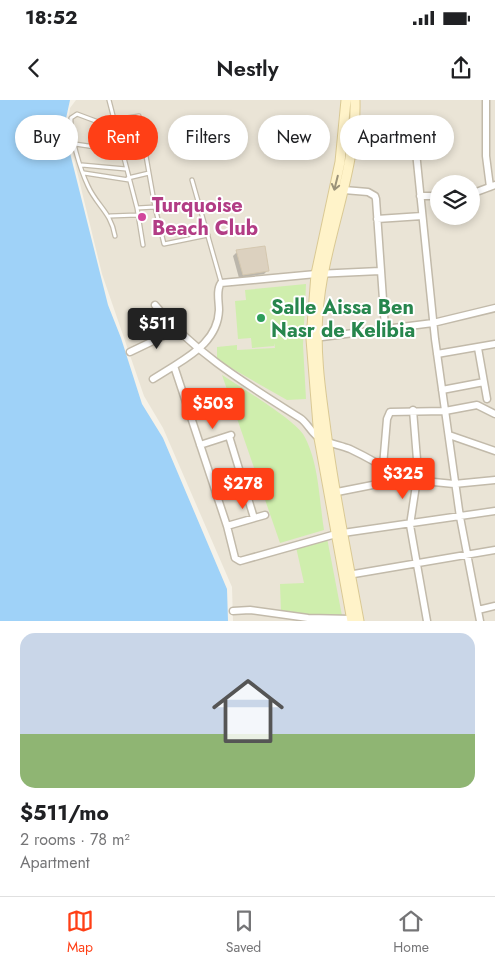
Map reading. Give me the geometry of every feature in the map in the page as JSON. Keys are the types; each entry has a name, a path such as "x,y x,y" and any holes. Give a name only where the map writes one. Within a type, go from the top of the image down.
{"main road":[{"path":"346,100 340,162 320,274 318,314 314,338 317,416 323,440 354,620"},
{"path":"320,274 344,190 353,140 355,100"},
{"path":"314,338 323,440"}],"street":[{"path":"480,191 492,186 486,156 486,100"},
{"path":"417,160 433,323 454,484 480,621"},
{"path":"344,190 368,192 374,196 385,328"},
{"path":"420,196 430,196"},
{"path":"377,219 422,216"},
{"path":"153,379 200,350 217,322 218,289 221,283 320,274 380,271"},
{"path":"156,305 176,330 200,350 260,393 302,419 323,440 383,466 403,479"},
{"path":"314,338 433,323 495,308"},
{"path":"130,352 176,330"},
{"path":"437,354 495,344"},
{"path":"478,348 487,399"},
{"path":"174,366 227,526 235,558 238,560 340,534 495,511"},
{"path":"442,390 484,382"},
{"path":"383,466 388,414 394,411 445,411 478,405 495,414"},
{"path":"413,410 418,465 410,524 427,621"},
{"path":"302,419 317,416"},
{"path":"449,435 495,451"},
{"path":"200,445 231,436 254,518"},
{"path":"332,493 403,479 454,484 495,480"},
{"path":"227,526 265,515"},
{"path":"347,575 495,550"},
{"path":"478,610 495,606"},
{"path":"233,611 250,610 308,620 354,620"}],"lane":[{"path":"109,100 113,115"},
{"path":"76,115 88,118"},
{"path":"78,154 88,187 110,216 115,236"},
{"path":"124,160 143,246"},
{"path":"147,160 164,244 208,235"},
{"path":"82,165 126,169"},
{"path":"84,172 128,179 149,173"},
{"path":"192,180 221,283"},
{"path":"136,208 155,207"},
{"path":"110,216 137,215"}],"shaded area":[{"path":"76,100 495,100 495,621 233,621 232,587 163,428 144,396 102,274 74,160 78,160 78,115 69,115 70,108"}],"green space":[{"path":"306,284 303,345 306,399 287,400 217,360 217,347 237,345 237,350 275,348 274,343 274,346 252,348 251,338 238,339 235,301 246,300 245,290"},
{"path":"222,375 289,420 303,434 312,456 318,480 324,530 280,543"},
{"path":"327,538 343,621 281,613 280,584 304,583 296,547"}],"water":[{"path":"0,100 70,100 67,115 15,115 15,160 72,160 108,305 121,338 142,404 163,438 227,589 228,621 0,621"}],"building":[{"path":"265,246 269,271 243,275 236,250"}],"place":[{"name":"Turquoise Beach Club","path":"142,217"},
{"name":"Salle Aissa Ben Nasr de Kelibia","path":"261,318"}]}
